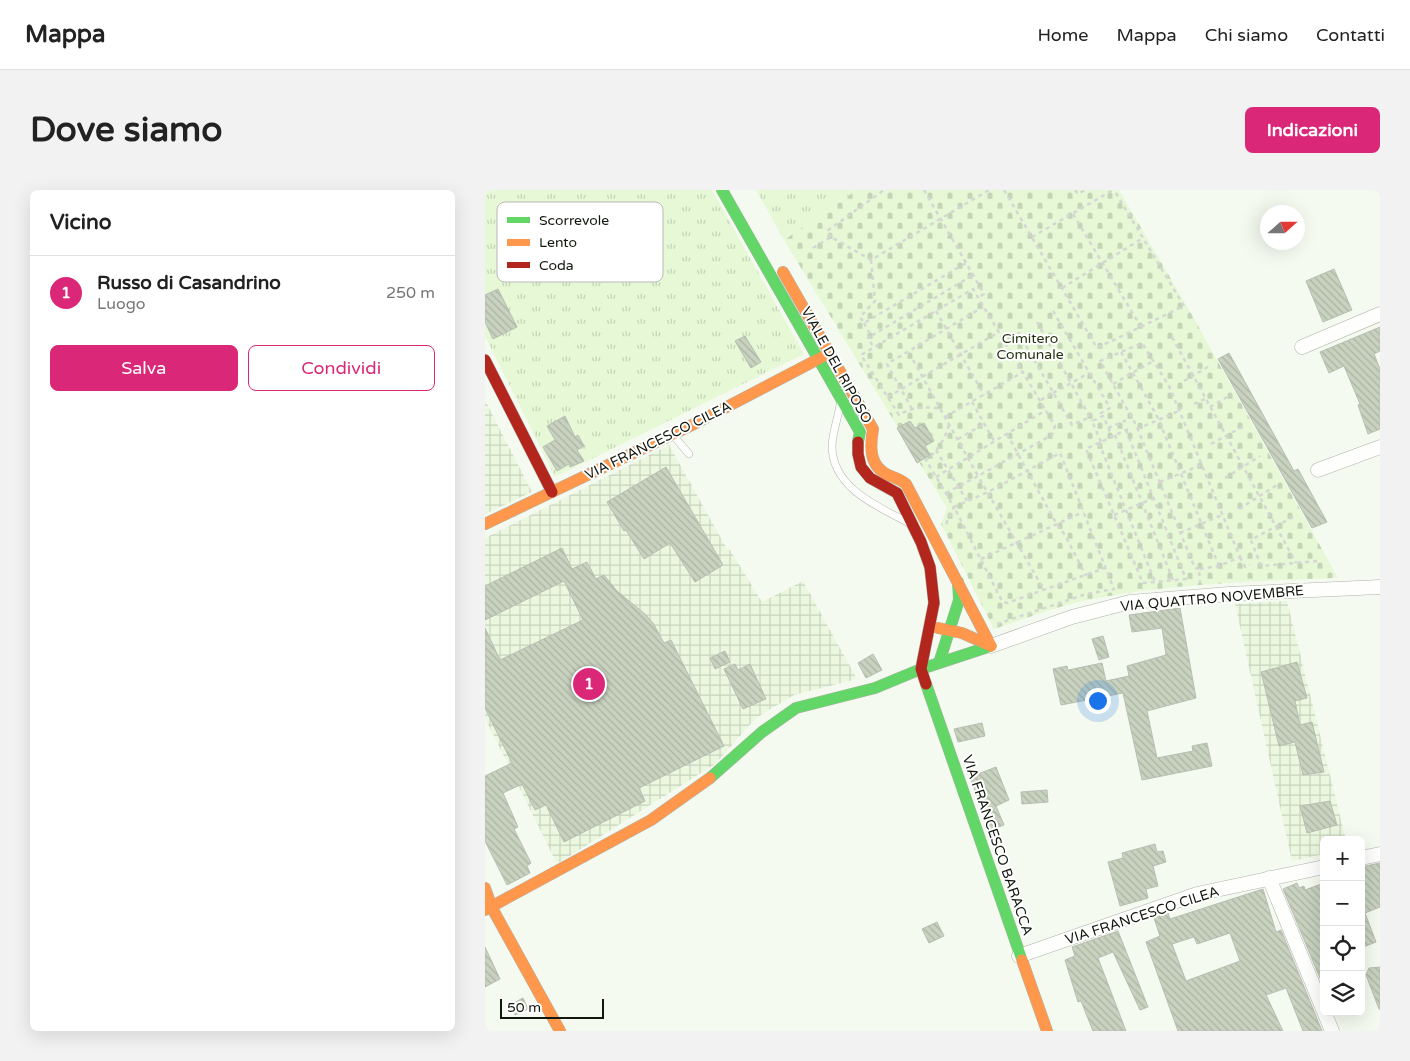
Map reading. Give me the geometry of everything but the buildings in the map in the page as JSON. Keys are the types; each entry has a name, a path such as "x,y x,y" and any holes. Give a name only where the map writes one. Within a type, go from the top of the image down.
{"street":[{"name":"VIALE DEL RIPOSO","path":"721,190 860,432 857,448 861,470 868,476 891,487 897,493 927,559 934,592 921,669"},
{"name":"VIALE DEL RIPOSO","path":"735,190 873,429 870,452 873,463 881,471 902,480 906,484 991,646"},
{"path":"1302,347 1380,314"},
{"name":"VIA FRANCESCO CILEA","path":"485,524 673,434 830,353"},
{"path":"485,360 552,492"},
{"path":"1317,470 1380,447"},
{"name":"VIALE DEL RIPOSO","path":"939,663 959,600 957,578"},
{"name":"VIA QUATTRO NOVEMBRE","path":"991,646 1072,618 1130,602 1229,594 1380,587"},
{"path":"933,604 936,615 941,619 949,619 955,613"},
{"path":"929,629 950,630 991,646"},
{"path":"488,909 667,809 714,775 762,732 797,708 875,688 921,669 991,646"},
{"name":"VIA FRANCESCO BARACCA","path":"921,669 968,800 1019,956 1047,1031"},
{"path":"1365,857 1380,854"},
{"name":"VIA FRANCESCO CILEA","path":"1019,956 1197,894 1320,868"},
{"path":"1269,878 1332,1031"},
{"path":"485,888 488,909 560,1031"}],"lane":[{"path":"841,400 832,447 837,466 845,482 862,497 913,526"},
{"path":"673,434 689,454"}],"path":[{"path":"871,260 831,237 827,231 884,190"},
{"path":"923,190 984,294 978,298"},
{"path":"871,260 989,190"},
{"path":"1004,190 1097,348 1184,306 1113,190 1032,237"},
{"path":"1075,190 1077,194 1085,190"},
{"path":"1073,214 1141,327"},
{"path":"813,248 831,237"},
{"path":"1061,288 1143,238"},
{"path":"871,260 875,302 860,317 871,336"},
{"path":"864,323 966,263"},
{"path":"874,348 868,338 973,275"},
{"path":"941,409 930,407 912,409 899,415 861,355 973,289 1055,426 1052,435 946,493"},
{"path":"912,409 887,364 983,307"},
{"path":"936,311 984,395"},
{"path":"1053,311 1109,408 1101,413 1142,503 1173,580"},
{"path":"1037,322 1092,421 1155,582"},
{"path":"887,397 999,332"},
{"path":"1018,332 1072,425 1090,417"},
{"path":"1172,336 1295,563"},
{"path":"1240,557 1219,566 1195,568 1135,427 1101,361 1142,343 1169,386 1240,557 1245,567 1250,565"},
{"path":"1121,352 1159,420 1219,566"},
{"path":"913,360 1044,590"},
{"path":"1113,384 1153,361"},
{"path":"1184,381 1211,365"},
{"path":"945,417 1023,372"},
{"path":"1040,400 1089,372"},
{"path":"1210,407 1229,396"},
{"path":"1194,404 1205,399"},
{"path":"972,402 994,441"},
{"path":"1135,427 1159,420 1184,407"},
{"path":"936,477 1046,410"},
{"path":"1092,421 1103,416"},
{"path":"1108,428 1125,421 1122,416"},
{"path":"949,424 936,450 926,460 954,507 1002,601 1007,603 1105,568"},
{"path":"958,439 984,424"},
{"path":"1211,444 1244,426"},
{"path":"1128,429 1187,578 1143,583 1086,449 1113,436 1128,429"},
{"path":"1007,434 1065,535 1086,576"},
{"path":"936,450 967,501"},
{"path":"945,525 954,507 988,492 1059,453 1114,589 1086,594 996,624 992,616"},
{"path":"1225,478 1260,456"},
{"path":"1159,482 1201,465"},
{"path":"1239,509 1277,485"},
{"path":"1114,516 1154,498"},
{"path":"981,559 1083,512"},
{"path":"1180,533 1222,515"},
{"path":"1293,517 1251,540 1261,566 1318,561"},
{"path":"1199,568 1200,584"}],"shaded area":[{"path":"485,400 532,492 485,514"},
{"path":"669,445 727,549 730,550 762,602 803,581 857,679 794,695 756,718 715,764 557,864 485,718 485,538"},
{"path":"1287,601 1345,836 1320,836 1320,855 1292,861 1235,604"}],"green space":[{"path":"485,190 712,190 804,354 555,477 485,336"},
{"path":"756,190 857,190 784,240"},
{"name":"Cimitero Comunale","path":"857,190 1119,190 1192,315 1338,578 1240,582 1142,591 1078,602 994,629 941,524 947,508 784,240"}],"traffic: fast":[{"path":"722,190 860,432 858,442"},
{"path":"939,663 959,600 958,582"},
{"path":"710,778 762,732 796,708 875,688 921,669 991,646"},
{"path":"926,684 1022,960"}],"traffic: slow":[{"path":"783,272 873,429 871,449 877,467 906,484 991,646"},
{"path":"485,524 694,424 826,355"},
{"path":"938,628 962,633 991,646"},
{"path":"485,910 651,820 710,778"},
{"path":"485,888 492,908 560,1031"},
{"path":"1022,960 1047,1031"}],"traffic: jam":[{"path":"485,360 552,492"},
{"path":"858,442 861,467 870,478 897,493 921,542 930,567 934,603 921,669 926,684"}],"place":[{"name":"Russo di Casandrino","path":"589,684"}]}
